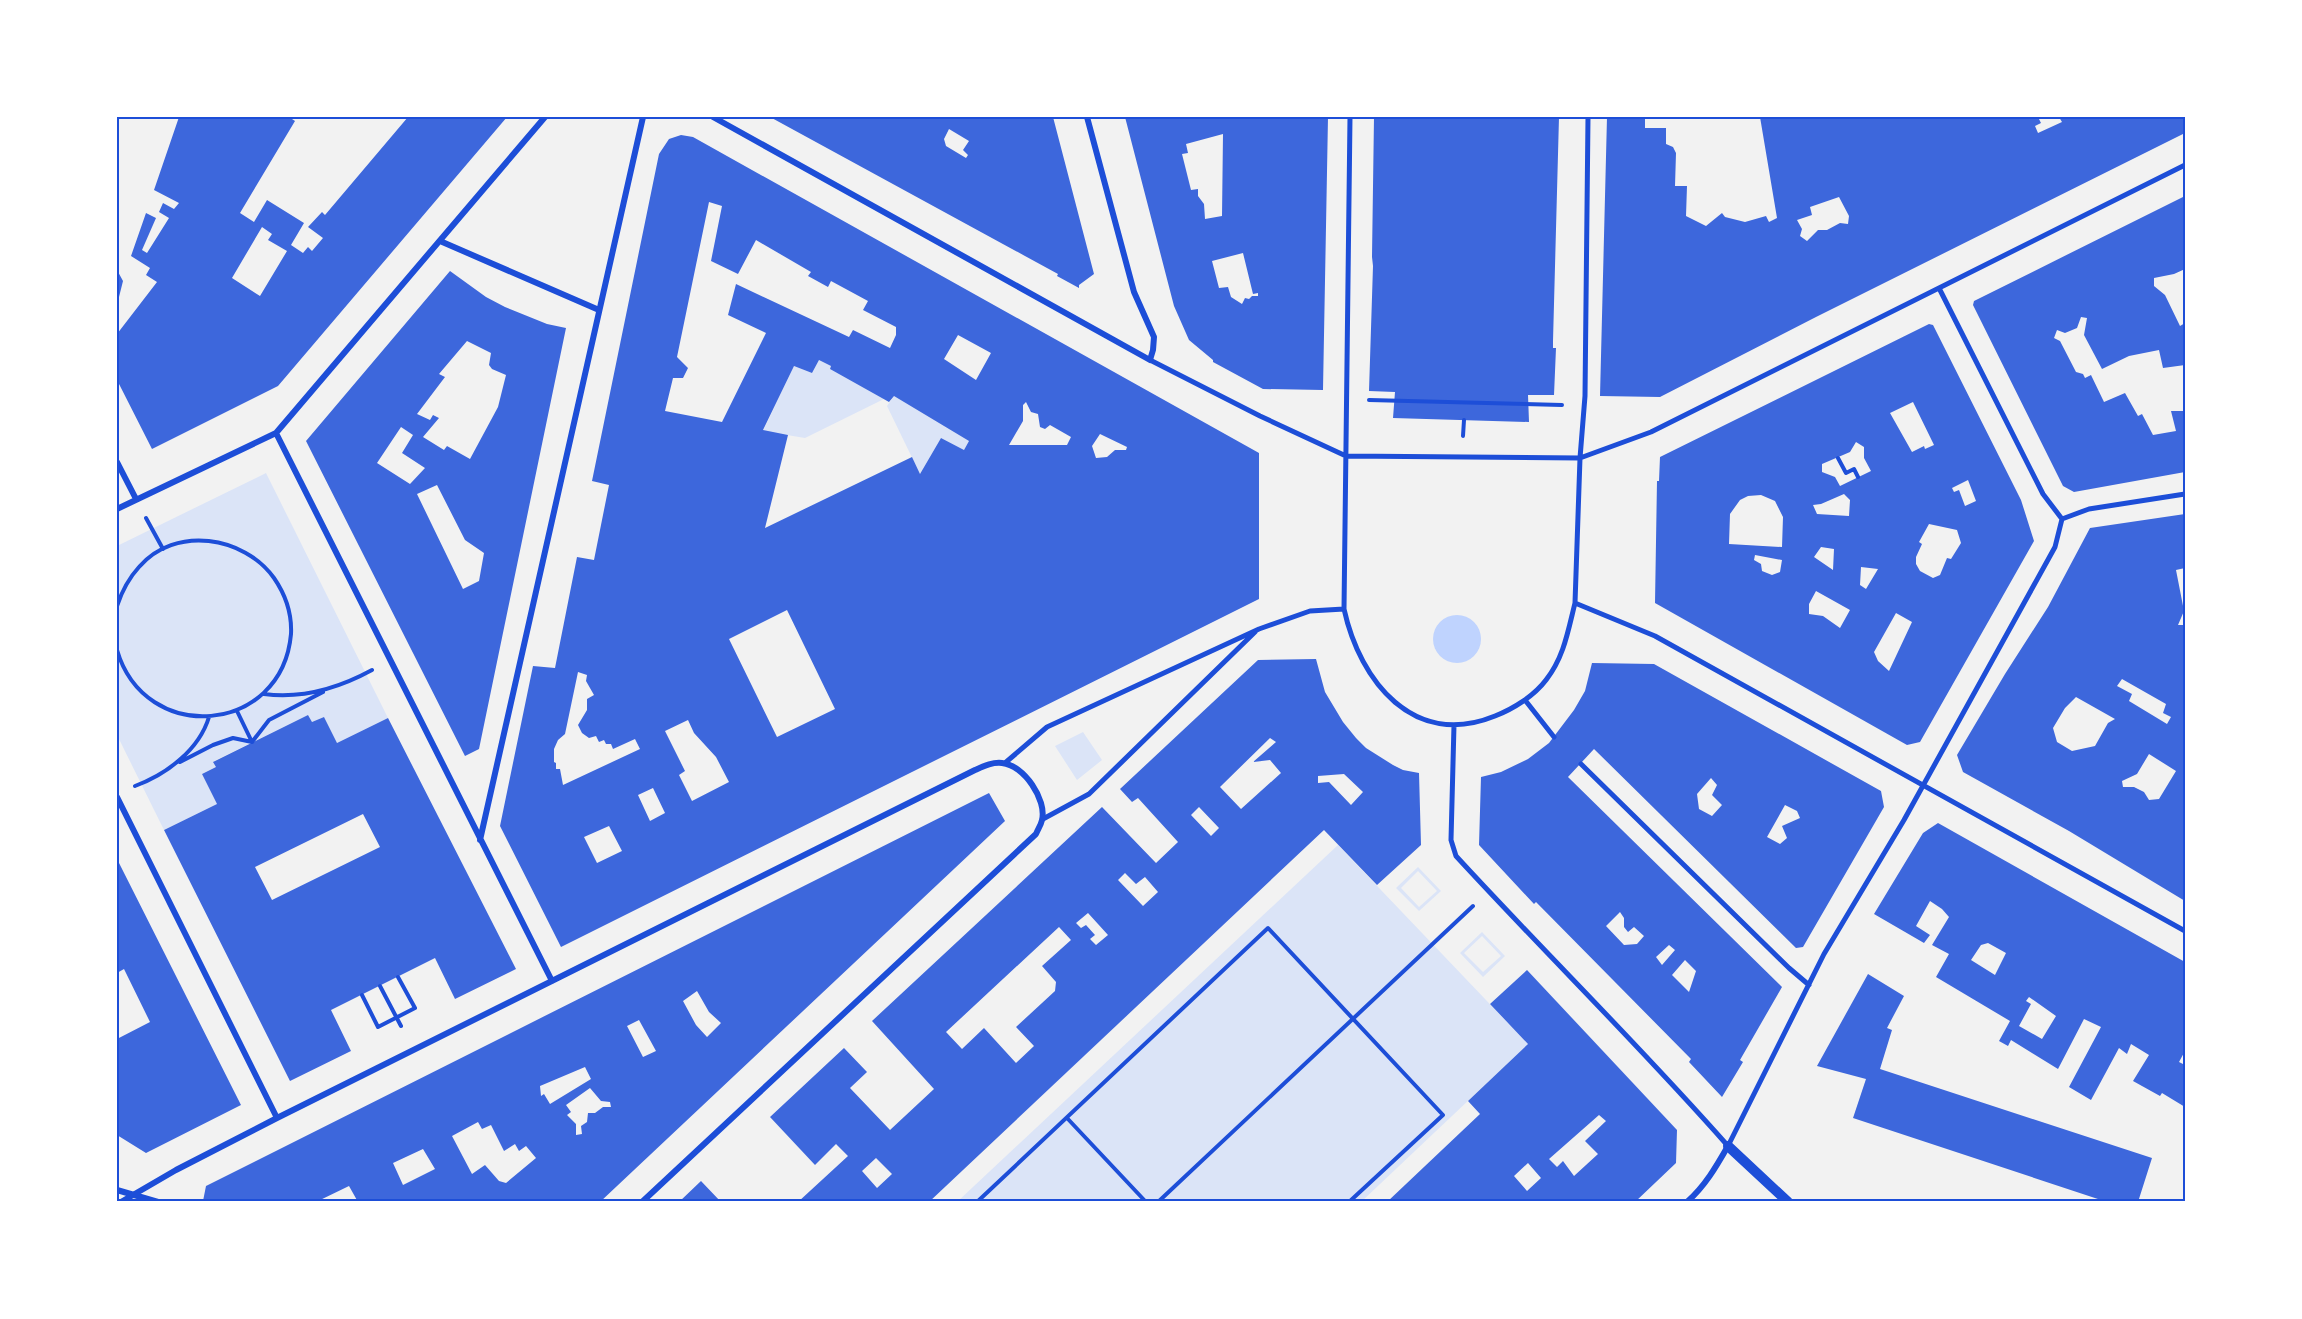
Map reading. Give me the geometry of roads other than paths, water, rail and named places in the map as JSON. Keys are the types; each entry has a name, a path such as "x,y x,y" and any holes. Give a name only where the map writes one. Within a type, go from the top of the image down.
{"street":[{"path":"117,509 276,433 545,117"},
{"path":"480,840 643,117"},
{"path":"713,117 1150,360 1260,416 1346,456 1580,458 1660,427 2185,165"},
{"path":"1087,117 1134,292 1154,337 1154,350 1150,360"},
{"path":"1350,117 1344,609 1350,634 1377,685 1397,705 1423,721 1454,725 1481,722 1505,712 1525,700 1546,681 1563,651 1575,603 1580,458 1585,396 1587,117"},
{"path":"440,241 599,310"},
{"path":"1939,288 2043,494 2062,519"},
{"path":"276,433 552,981"},
{"path":"117,462 136,499"},
{"path":"2062,519 2089,509 2185,494"},
{"path":"1687,1202 1699,1191 1713,1172 1728,1146 1824,954 1904,820 2055,547 2062,519"},
{"path":"1575,603 1655,636 2185,931"},
{"path":"1005,763 1047,727 1258,629 1310,611 1344,609"},
{"path":"1043,819 1089,794 1258,629"},
{"path":"1525,700 1554,736"},
{"path":"1454,725 1453,848 1456,856 1700,1113 1728,1146 1788,1202"},
{"path":"121,1202 176,1170 277,1118 975,770 993,763 1005,763 1020,769 1040,800 1043,819 1036,834 642,1202"},
{"path":"1581,764 1809,985"},
{"path":"117,797 277,1118"},
{"path":"117,1190 158,1202"}],"water":[{"path":"1452,615 1462,615 1474,622 1481,634 1481,644 1474,656 1462,663 1452,663 1437,652 1433,644 1433,634 1444,619"}]}
